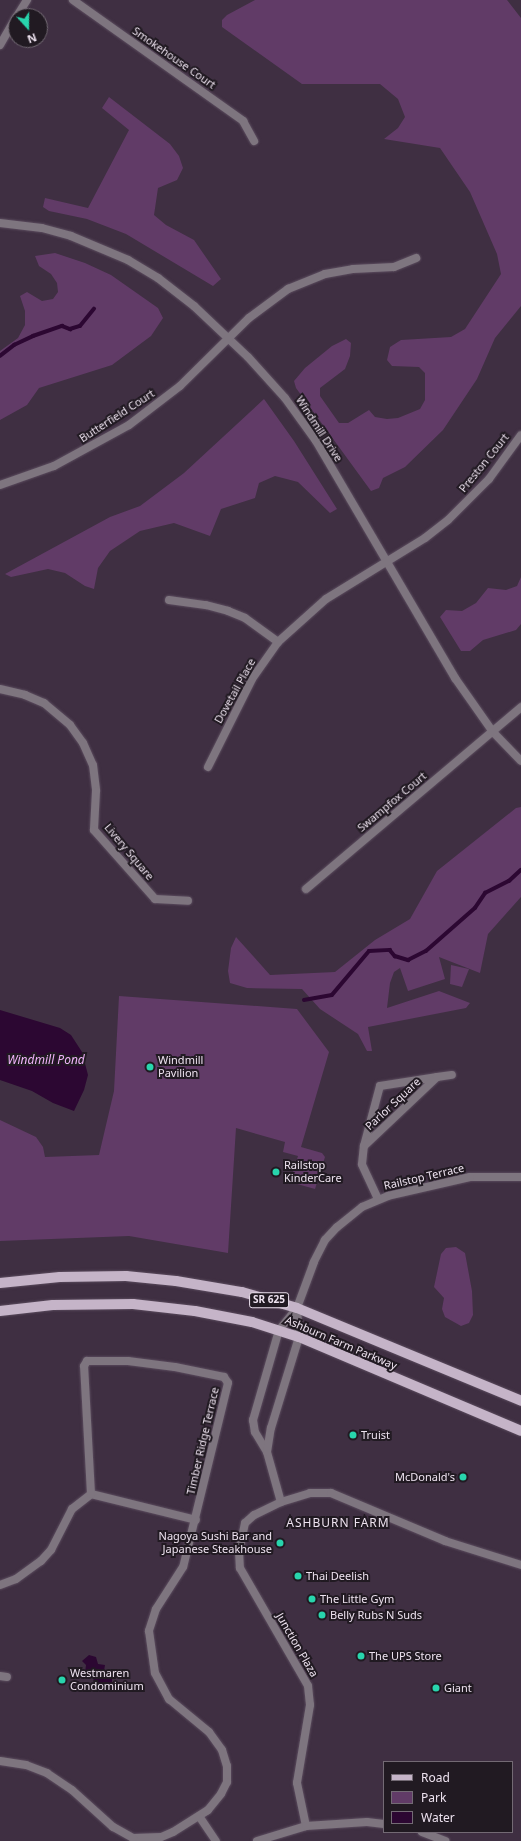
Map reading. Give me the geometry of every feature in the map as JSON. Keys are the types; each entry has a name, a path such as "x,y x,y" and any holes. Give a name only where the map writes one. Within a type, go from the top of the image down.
{"main road":[{"name":"Ashburn Farm Parkway","path":"0,1283 60,1277 151,1278 242,1292 297,1308 521,1402"},
{"name":"Ashburn Farm Parkway","path":"0,1311 60,1304 133,1304 209,1313 279,1330 299,1337 521,1431"}],"street":[{"name":"Smokehouse Court","path":"73,0 243,121 254,141"},
{"path":"0,45 8,30"},
{"name":"Windmill Drive","path":"0,223 42,228 72,236 128,260 178,293 230,338 285,398 301,419 455,678 493,732 521,761"},
{"name":"Butterfield Court","path":"0,485 54,466 129,425 180,386 263,306 303,282 325,274 353,269 394,267 416,258"},
{"name":"Preston Court","path":"387,562 425,538 473,497 521,435"},
{"name":"Dovetail Place","path":"208,767 252,679 278,642 326,599 387,562"},
{"path":"169,600 206,604 228,611 245,618 278,642"},
{"name":"Livery Square","path":"0,689 39,701 70,725 83,743 93,765 96,791 94,830 155,899 188,901"},
{"name":"Swampfox Court","path":"306,889 521,707"},
{"name":"Parlor Square","path":"378,1199 362,1164 364,1146 380,1086 452,1075"},
{"name":"Parlor Square","path":"364,1146 437,1077"},
{"name":"Railstop Terrace","path":"297,1308 314,1262 325,1240 354,1212 378,1199 470,1177 521,1177"},
{"path":"282,1502 268,1452 255,1432 253,1420 279,1330 297,1308"},
{"path":"268,1452 271,1428 299,1337 297,1308"},
{"name":"Timber Ridge Terrace","path":"0,1761 26,1765 48,1773 72,1790 113,1827 133,1838 161,1837 199,1816 208,1810 221,1794 227,1782 227,1766 217,1741 169,1699 160,1684 152,1660 149,1631 156,1609 183,1567 196,1520 228,1382 224,1377 159,1365 87,1361 84,1366 91,1494"},
{"name":"Junction Plaza","path":"306,1826 297,1783 310,1705 308,1686 240,1568 239,1556 245,1523 254,1515 282,1502 310,1493 331,1493 445,1541 521,1565"},
{"path":"0,1586 16,1579 41,1561 51,1550 72,1509 91,1494 196,1520"},
{"path":"199,1816 216,1841"},
{"path":"257,1841 306,1826 367,1822 383,1824"},
{"path":"425,1833 445,1841"}],"green space":[{"path":"255,0 507,0 521,18 521,306 495,338 477,379 443,430 405,467 383,478 379,488 371,491 296,388 294,381 305,368 332,346 346,339 351,343 350,356 345,369 320,388 320,396 339,423 348,423 369,410 375,417 387,419 398,418 420,409 425,400 425,373 419,367 392,366 387,360 390,347 401,340 451,337 465,329 501,274 497,254 470,192 440,148 384,139 398,128 405,117 398,99 380,84 302,84 222,27 222,20 227,15"},
{"path":"109,97 170,144 179,156 183,168 177,180 158,188 154,215 166,225 194,240 221,279 213,286 126,234 87,219 49,211 43,207 45,198 88,208 129,130 102,108"},
{"path":"55,253 85,263 111,275 158,308 163,318 151,336 112,365 39,388 27,405 0,420 0,351 18,338 25,325 25,311 20,296 27,292 42,301 53,299 58,292 57,283 51,274 39,266 35,256"},
{"path":"264,399 294,441 337,509 330,513 298,482 275,476 259,483 255,498 221,509 210,536 174,523 140,531 110,551 98,568 94,589 85,586 65,573 48,569 11,577 5,574 110,517 140,506 184,473"},
{"path":"521,577 521,624 516,630 483,640 470,651 461,651 440,617 446,610 462,611 476,603 488,588 506,590 517,586"},
{"path":"521,807 521,897 488,934 480,973 439,957 445,979 408,991 400,968 394,972 390,983 387,1008 439,991 470,1003 466,1008 368,1027 372,1051 367,1051 358,1034 320,1009 302,989 247,988 230,983 228,971 231,948 236,937 270,975 335,972 375,940 410,919 437,871 516,808"},
{"path":"451,965 469,969 462,987 450,984"},
{"path":"119,996 297,1009 329,1052 301,1147 322,1153 325,1157 315,1189 290,1182 298,1156 283,1152 285,1142 236,1128 228,1253 129,1236 0,1241 0,1120 36,1137 43,1147 45,1157 99,1155 114,1091"},
{"path":"456,1247 465,1253 472,1291 473,1315 469,1323 461,1326 445,1317 442,1309 444,1298 434,1287 441,1254 446,1248"}],"water":[{"name":"Windmill Pond","path":"0,1010 60,1028 71,1035 82,1052 88,1075 84,1090 74,1111 53,1103 32,1091 0,1080"},
{"path":"89,1655 96,1657 98,1664 105,1665 104,1671 112,1676 112,1683 105,1688 94,1684 93,1674 85,1673 86,1665 82,1661"}],"waterway":[{"path":"0,356 14,345 33,336 62,326 70,329 80,326 94,309"},
{"path":"304,1000 332,995 369,951 390,950 395,956 408,960 426,951 475,908 485,893 509,881 521,870"}],"place":[{"name":"Windmill Pavilion","path":"150,1067"},
{"name":"Railstop KinderCare","path":"276,1172"},
{"name":"Truist","path":"353,1435"},
{"name":"McDonald's","path":"463,1477"},
{"name":"Nagoya Sushi Bar and Japanese Steakhouse","path":"280,1543"},
{"name":"Thai Deelish","path":"298,1576"},
{"name":"The Little Gym","path":"312,1599"},
{"name":"Belly Rubs N Suds","path":"322,1615"},
{"name":"The UPS Store","path":"361,1656"},
{"name":"Westmaren Condominium","path":"62,1680"},
{"name":"Giant","path":"436,1688"}],"district":[{"name":"ASHBURN FARM","path":"338,1523"}]}
